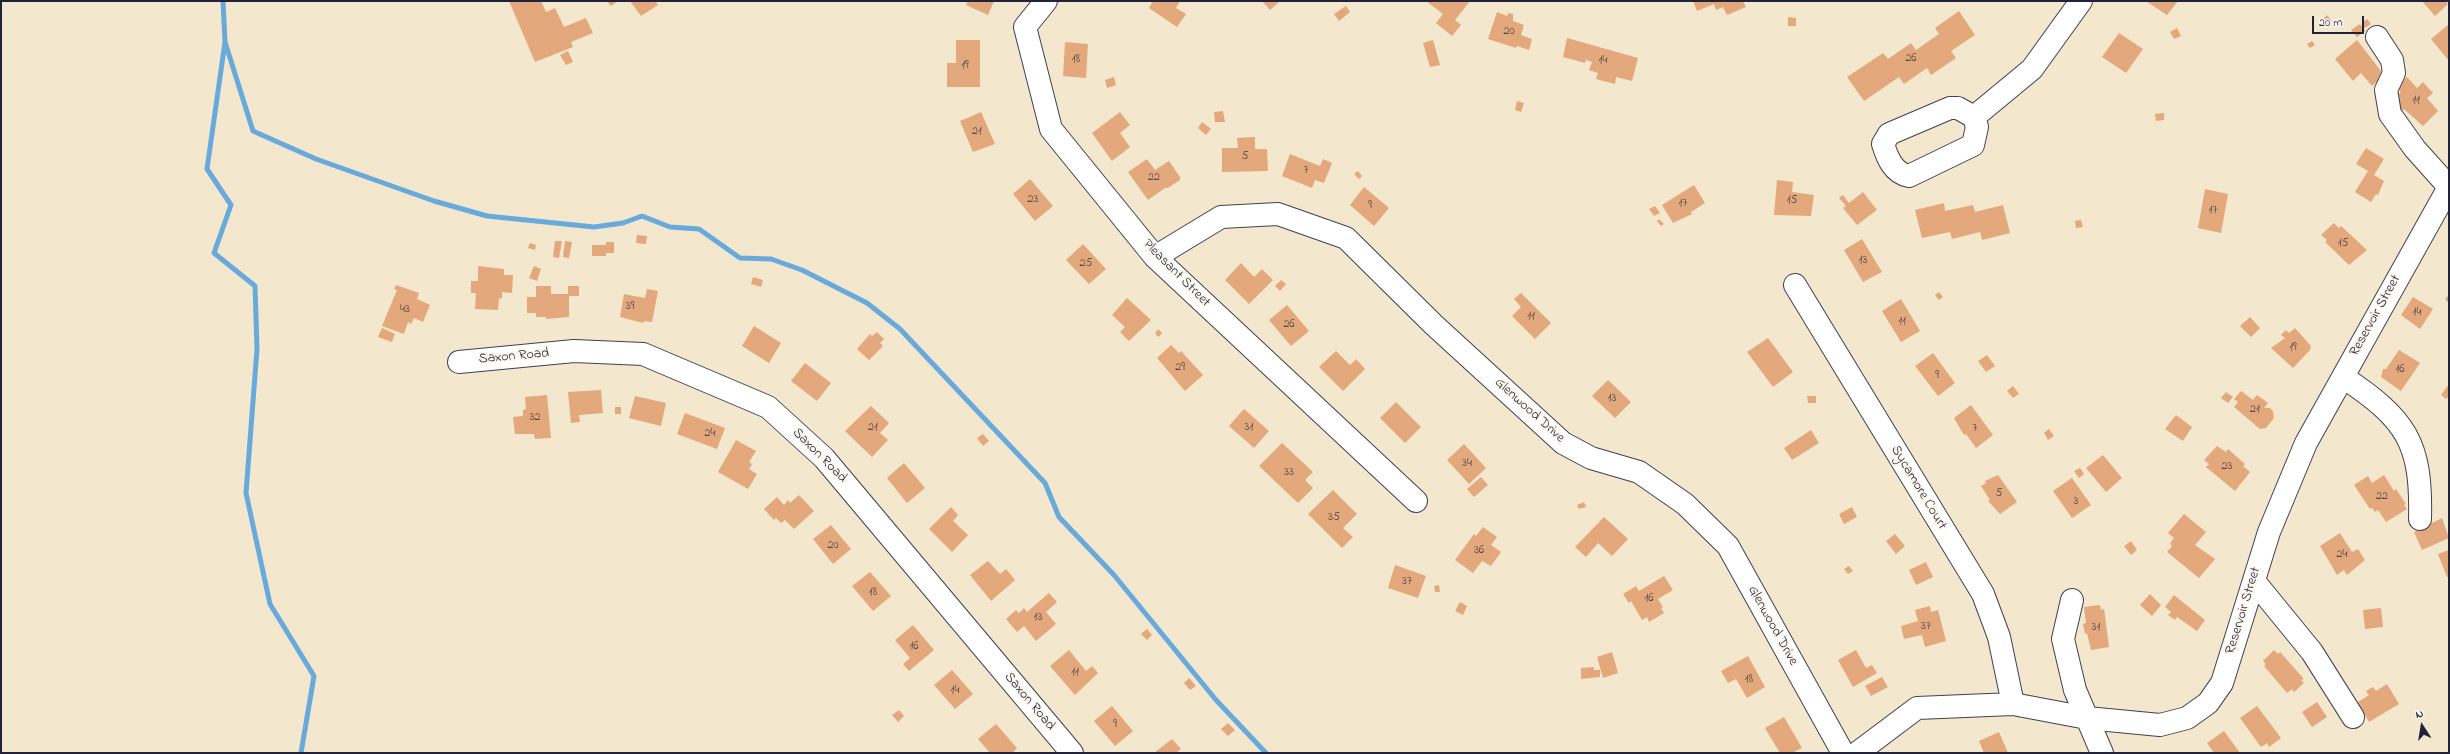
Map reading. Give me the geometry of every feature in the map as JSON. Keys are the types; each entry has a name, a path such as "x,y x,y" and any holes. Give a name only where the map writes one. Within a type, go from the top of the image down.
{"street":[{"name":"Pleasant Street","path":"1046,1 1025,27 1051,129 1155,257 1416,501"},
{"path":"1974,117 2032,69 2081,1"},
{"path":"2377,37 2392,60 2394,73 2386,90 2390,114 2415,149 2449,187"},
{"name":"Reservoir Street","path":"1857,753 1917,708 2013,704 2087,718 2160,725 2186,718 2208,703 2222,683 2269,532 2306,443 2449,187"},
{"name":"Glenwood Drive","path":"1155,257 1221,217 1278,214 1346,238 1434,325 1563,443 1591,458 1640,472 1685,504 1728,546 1843,753"},
{"name":"Sycamore Court","path":"1795,285 1982,594 1999,637 2013,704"},
{"name":"Saxon Road","path":"459,362 574,351 643,354 768,407 824,458 1072,753"},
{"path":"2343,377 2366,392 2393,417 2409,441 2418,462 2421,480 2420,519"},
{"path":"2254,581 2312,652 2353,716"},
{"path":"2072,600 2063,639 2075,690 2102,753"}],"building":[{"path":"509,1 541,1 546,12 555,8 564,27 586,18 593,33 571,42 573,47 535,62"},
{"path":"607,1 618,1 611,6"},
{"path":"630,1 655,1 658,5 641,16"},
{"path":"968,1 994,1 988,15 966,5"},
{"path":"1153,1 1180,1 1176,8 1186,14 1177,27 1149,8"},
{"path":"1262,1 1280,1 1270,10"},
{"path":"1426,1 1470,1 1455,20 1461,25 1452,36 1436,23 1443,14"},
{"path":"1693,1 1743,1 1746,7 1727,15 1723,7 1716,10 1714,4 1697,11"},
{"path":"2146,1 2178,1 2167,15"},
{"path":"2422,1 2445,1 2448,4 2435,16"},
{"path":"1346,6 1350,12 1339,21 1334,14"},
{"path":"1959,11 1975,35 1951,51 1956,58 1931,75 1927,68 1904,84 1899,77 1864,101 1847,77 1883,53 1888,59 1911,43 1916,50 1939,34 1935,28"},
{"path":"1497,12 1507,16 1508,13 1513,14 1513,21 1524,25 1521,35 1532,39 1529,50 1517,46 1516,48 1488,39"},
{"path":"2327,15 2332,21 2328,25 2322,20"},
{"path":"1788,17 1796,18 1796,26 1788,26"},
{"path":"2367,19 2371,24 2365,28 2362,23"},
{"path":"2360,24 2365,31 2357,37 2351,30"},
{"path":"2448,25 2449,26 2449,61 2431,39"},
{"path":"2177,28 2181,36 2174,39 2170,32"},
{"path":"2119,33 2143,49 2126,73 2102,57"},
{"path":"1567,38 1638,58 1632,81 1616,77 1615,84 1596,79 1598,73 1589,70 1592,62 1586,60 1585,63 1563,57"},
{"path":"956,40 980,40 980,87 947,87 947,63 956,63"},
{"path":"1433,40 1440,65 1430,67 1423,43"},
{"path":"2357,40 2384,75 2372,86 2361,73 2353,81 2335,59"},
{"path":"2312,41 2315,45 2310,48 2307,44"},
{"path":"1065,42 1088,44 1086,78 1063,76"},
{"path":"568,51 573,62 566,65 560,55"},
{"path":"1114,77 1116,85 1107,88 1105,80"},
{"path":"2407,77 2417,88 2423,82 2433,93 2427,98 2438,111 2423,126 2404,109 2401,113 2394,98 2401,92 2396,87"},
{"path":"1517,101 1524,103 1521,112 1515,110"},
{"path":"1223,111 1225,122 1215,122 1214,112"},
{"path":"981,112 995,144 973,152 960,121"},
{"path":"1120,112 1130,125 1120,133 1130,147 1112,161 1092,133"},
{"path":"2164,113 2164,120 2156,121 2155,114"},
{"path":"1202,122 1211,129 1206,135 1198,128"},
{"path":"1255,137 1255,149 1267,149 1268,171 1222,172 1222,148 1238,148 1237,138"},
{"path":"2366,148 2384,159 2374,175 2384,181 2378,195 2376,194 2371,202 2355,192 2368,171 2356,164"},
{"path":"1290,154 1320,166 1323,159 1332,163 1324,183 1315,180 1312,188 1282,176"},
{"path":"1147,159 1155,170 1169,161 1180,177 1180,180 1148,200 1128,172"},
{"path":"1358,171 1362,176 1359,179 1354,174"},
{"path":"1030,179 1053,206 1035,221 1013,194"},
{"path":"1777,180 1793,182 1792,192 1814,195 1811,216 1774,215"},
{"path":"1694,185 1705,203 1691,212 1692,214 1673,223 1662,205"},
{"path":"1364,187 1389,208 1374,226 1350,205"},
{"path":"2205,189 2228,194 2221,233 2198,228"},
{"path":"1863,192 1877,210 1857,225 1843,208 1846,206 1839,198 1843,195 1849,203"},
{"path":"1944,203 1945,211 1973,205 1975,212 2003,205 2010,233 1982,240 1980,232 1952,239 1950,232 1922,238 1915,210"},
{"path":"1655,206 1660,213 1654,216 1649,209"},
{"path":"1659,219 1664,224 1661,226 1657,221"},
{"path":"2081,220 2083,227 2076,228 2075,221"},
{"path":"2334,223 2339,228 2341,226 2367,250 2349,265 2325,242 2327,240 2321,235"},
{"path":"637,235 647,236 646,244 636,243"},
{"path":"1862,239 1882,272 1863,282 1844,250"},
{"path":"555,241 562,241 559,258 553,257"},
{"path":"565,241 572,242 569,258 563,257"},
{"path":"606,242 614,242 614,253 606,253 606,256 592,256 592,245 606,245"},
{"path":"530,243 536,245 535,250 528,248"},
{"path":"1083,244 1106,269 1089,284 1066,260"},
{"path":"1241,263 1254,277 1262,269 1273,280 1249,304 1225,280"},
{"path":"478,266 504,269 504,275 513,275 512,293 502,292 502,299 499,298 498,310 475,309 476,293 471,293 471,281 478,281"},
{"path":"534,266 541,269 537,281 529,278"},
{"path":"753,277 763,280 761,287 751,284"},
{"path":"1281,280 1286,284 1280,291 1275,286"},
{"path":"396,285 419,293 417,299 430,305 423,322 414,318 411,324 408,322 404,334 382,326 397,290 394,289"},
{"path":"536,286 551,286 551,294 568,294 568,286 579,286 579,296 569,296 569,317 546,319 546,317 536,317 536,313 527,313 527,297 536,297"},
{"path":"647,289 658,291 652,322 644,321 643,323 620,317 624,294 645,298"},
{"path":"1939,292 1943,297 1939,300 1935,295"},
{"path":"1521,293 1551,323 1535,339 1512,316 1521,307 1514,299"},
{"path":"2449,295 2449,304 2445,299"},
{"path":"2413,297 2433,309 2420,329 2401,315"},
{"path":"1127,298 1151,320 1129,341 1120,332 1125,327 1112,315"},
{"path":"1901,299 1920,331 1901,342 1882,311"},
{"path":"1287,305 1309,331 1291,346 1269,320"},
{"path":"2250,317 2260,328 2251,337 2240,326"},
{"path":"754,326 781,343 769,363 742,346"},
{"path":"382,328 395,334 392,342 378,337"},
{"path":"2295,328 2311,346 2310,350 2293,368 2271,348 2285,338 2281,335 2286,330 2289,333"},
{"path":"1158,329 1162,333 1159,337 1155,334"},
{"path":"877,332 884,339 880,343 883,346 869,360 857,349 870,334 872,336"},
{"path":"1768,338 1793,372 1773,387 1747,352"},
{"path":"1171,345 1179,353 1181,351 1203,375 1185,391 1157,358"},
{"path":"2399,350 2420,363 2401,391 2381,377 2383,369 2386,369"},
{"path":"1336,351 1350,365 1356,359 1365,369 1343,391 1319,367"},
{"path":"1933,353 1955,383 1938,396 1915,366"},
{"path":"1987,355 1995,366 1986,372 1978,361"},
{"path":"805,363 831,383 817,401 791,381"},
{"path":"1608,380 1631,402 1615,418 1592,396"},
{"path":"2449,384 2449,396 2446,399 2441,395"},
{"path":"2013,386 2019,394 2013,398 2007,391"},
{"path":"601,390 603,413 579,415 580,422 571,423 568,392"},
{"path":"2241,391 2253,400 2257,395 2268,403 2264,408 2270,408 2273,411 2274,418 2266,428 2260,429 2234,407 2238,402 2234,399"},
{"path":"2226,392 2233,397 2228,403 2221,398"},
{"path":"547,395 551,438 535,439 534,434 515,434 513,417 523,416 523,410 526,409 525,397"},
{"path":"635,396 666,403 661,426 629,418"},
{"path":"1807,396 1816,396 1816,403 1808,403"},
{"path":"1396,402 1421,427 1405,443 1380,418"},
{"path":"1971,405 1993,435 1976,448 1966,434 1964,435 1954,418"},
{"path":"871,406 889,423 880,433 888,440 872,457 845,431"},
{"path":"615,407 621,407 621,414 615,414"},
{"path":"1244,409 1269,431 1254,448 1229,426"},
{"path":"685,413 725,428 717,449 677,434"},
{"path":"2176,415 2192,427 2183,441 2165,429"},
{"path":"2049,429 2054,436 2048,440 2044,433"},
{"path":"1811,430 1819,443 1792,460 1784,448"},
{"path":"983,434 989,441 983,446 977,438"},
{"path":"736,440 756,451 749,462 752,464 749,469 757,474 748,489 718,472"},
{"path":"1282,443 1313,472 1305,480 1313,488 1298,503 1259,466"},
{"path":"1464,444 1486,468 1469,484 1447,460"},
{"path":"2217,446 2226,452 2228,449 2245,464 2243,466 2250,472 2235,491 2206,467 2209,464 2204,460"},
{"path":"2103,455 2122,478 2106,492 2086,468"},
{"path":"904,463 925,488 907,503 887,478"},
{"path":"2080,468 2084,474 2079,478 2074,471"},
{"path":"1998,475 2017,502 2000,514 1988,501 1990,500 1981,486 1986,483 1985,481"},
{"path":"2384,475 2394,491 2396,489 2406,504 2404,505 2407,509 2386,522 2378,510 2375,512 2372,508 2370,509 2354,485 2368,476 2372,483"},
{"path":"1481,477 1488,485 1474,497 1467,489"},
{"path":"2072,478 2091,505 2072,518 2053,491"},
{"path":"1333,490 1357,514 1343,528 1353,537 1342,548 1308,514"},
{"path":"799,495 814,511 794,529 785,520 781,523 776,518 774,520 764,509 777,497 784,505 788,500 790,503"},
{"path":"1584,502 1586,507 1579,509 1577,505"},
{"path":"951,507 958,515 953,521 968,535 952,552 929,529"},
{"path":"1852,507 1857,517 1844,524 1839,514"},
{"path":"2184,514 2206,532 2195,545 2215,559 2199,578 2167,552 2172,546 2170,543 2174,538 2168,533"},
{"path":"1604,517 1628,539 1612,556 1598,543 1586,557 1575,547"},
{"path":"2442,518 2449,538 2422,550 2414,532"},
{"path":"831,525 851,549 833,564 813,539"},
{"path":"1483,527 1497,537 1491,545 1501,552 1491,566 1482,561 1473,573 1455,560 1474,534 1476,536"},
{"path":"2340,533 2352,552 2358,549 2365,560 2347,575 2344,570 2337,575 2320,546"},
{"path":"1895,534 1905,546 1896,554 1886,541"},
{"path":"2131,541 2137,550 2131,555 2124,546"},
{"path":"2449,550 2449,577 2447,577 2438,554"},
{"path":"988,561 1000,574 1006,569 1015,580 991,601 970,575"},
{"path":"1926,562 1933,577 1916,585 1909,570"},
{"path":"1395,565 1426,576 1418,598 1388,588"},
{"path":"1849,566 1853,571 1848,574 1844,569"},
{"path":"870,572 891,596 873,611 852,586"},
{"path":"1664,576 1673,590 1658,599 1663,607 1661,608 1664,613 1649,622 1647,617 1642,620 1631,601 1629,603 1623,594 1636,586 1639,591"},
{"path":"1439,585 1440,592 1435,592 1434,586"},
{"path":"1049,593 1057,602 1046,612 1056,624 1036,641 1024,626 1017,632 1006,619 1016,610 1019,613 1024,608 1027,612"},
{"path":"2150,594 2161,605 2152,616 2140,605"},
{"path":"2174,595 2205,620 2197,631 2177,617 2175,620 2168,615 2171,612 2165,607"},
{"path":"1460,602 1467,606 1463,615 1455,611"},
{"path":"2100,605 2101,610 2104,609 2109,647 2091,650 2083,624 2086,623 2084,607"},
{"path":"1930,606 1931,612 1938,610 1946,641 1925,647 1922,635 1904,639 1901,626 1918,621 1915,610"},
{"path":"2381,608 2383,627 2365,629 2363,610"},
{"path":"913,625 934,650 909,671 903,664 910,658 895,640"},
{"path":"1147,629 1152,635 1147,640 1141,634"},
{"path":"1069,650 1086,671 1092,666 1098,673 1075,695 1050,666"},
{"path":"1856,650 1866,668 1872,665 1877,673 1853,687 1838,660"},
{"path":"2274,650 2278,654 2280,652 2304,679 2301,680 2304,683 2294,692 2292,689 2287,693 2264,666 2266,664 2263,661"},
{"path":"1612,652 1618,673 1603,678 1597,657"},
{"path":"1748,656 1765,687 1747,698 1736,679 1728,683 1721,671"},
{"path":"1594,667 1594,670 1600,670 1600,677 1581,679 1581,668"},
{"path":"952,670 973,694 955,709 934,685"},
{"path":"1882,677 1888,687 1871,696 1865,686"},
{"path":"1189,678 1196,686 1190,690 1184,683"},
{"path":"2387,684 2399,704 2369,722 2358,702 2369,695 2366,691 2373,687 2376,691"},
{"path":"2317,702 2327,717 2312,727 2302,712"},
{"path":"1112,706 1133,731 1115,746 1094,721"},
{"path":"2257,706 2281,738 2269,747 2267,743 2261,747 2240,718"},
{"path":"899,710 904,716 898,722 892,715"},
{"path":"1784,717 1802,748 1792,753 1780,753 1765,728"},
{"path":"1228,723 1235,730 1228,736 1221,729"},
{"path":"996,724 1017,748 1012,753 990,753 978,739"},
{"path":"2224,731 2240,753 2214,753 2207,743"},
{"path":"1999,732 2008,753 1984,753 1979,741"},
{"path":"1172,739 1181,749 1176,753 1154,753"}],"waterway":[{"path":"223,1 225,42 207,169 231,205 214,253 255,286 257,349 246,493 270,604 314,676 301,753"},
{"path":"225,42 253,131 316,159 434,201 487,216 594,227 623,223 642,216 670,227 699,229 740,258 771,259 802,270 867,303 900,329 1045,483 1059,517 1114,575 1216,700 1266,753"}]}
